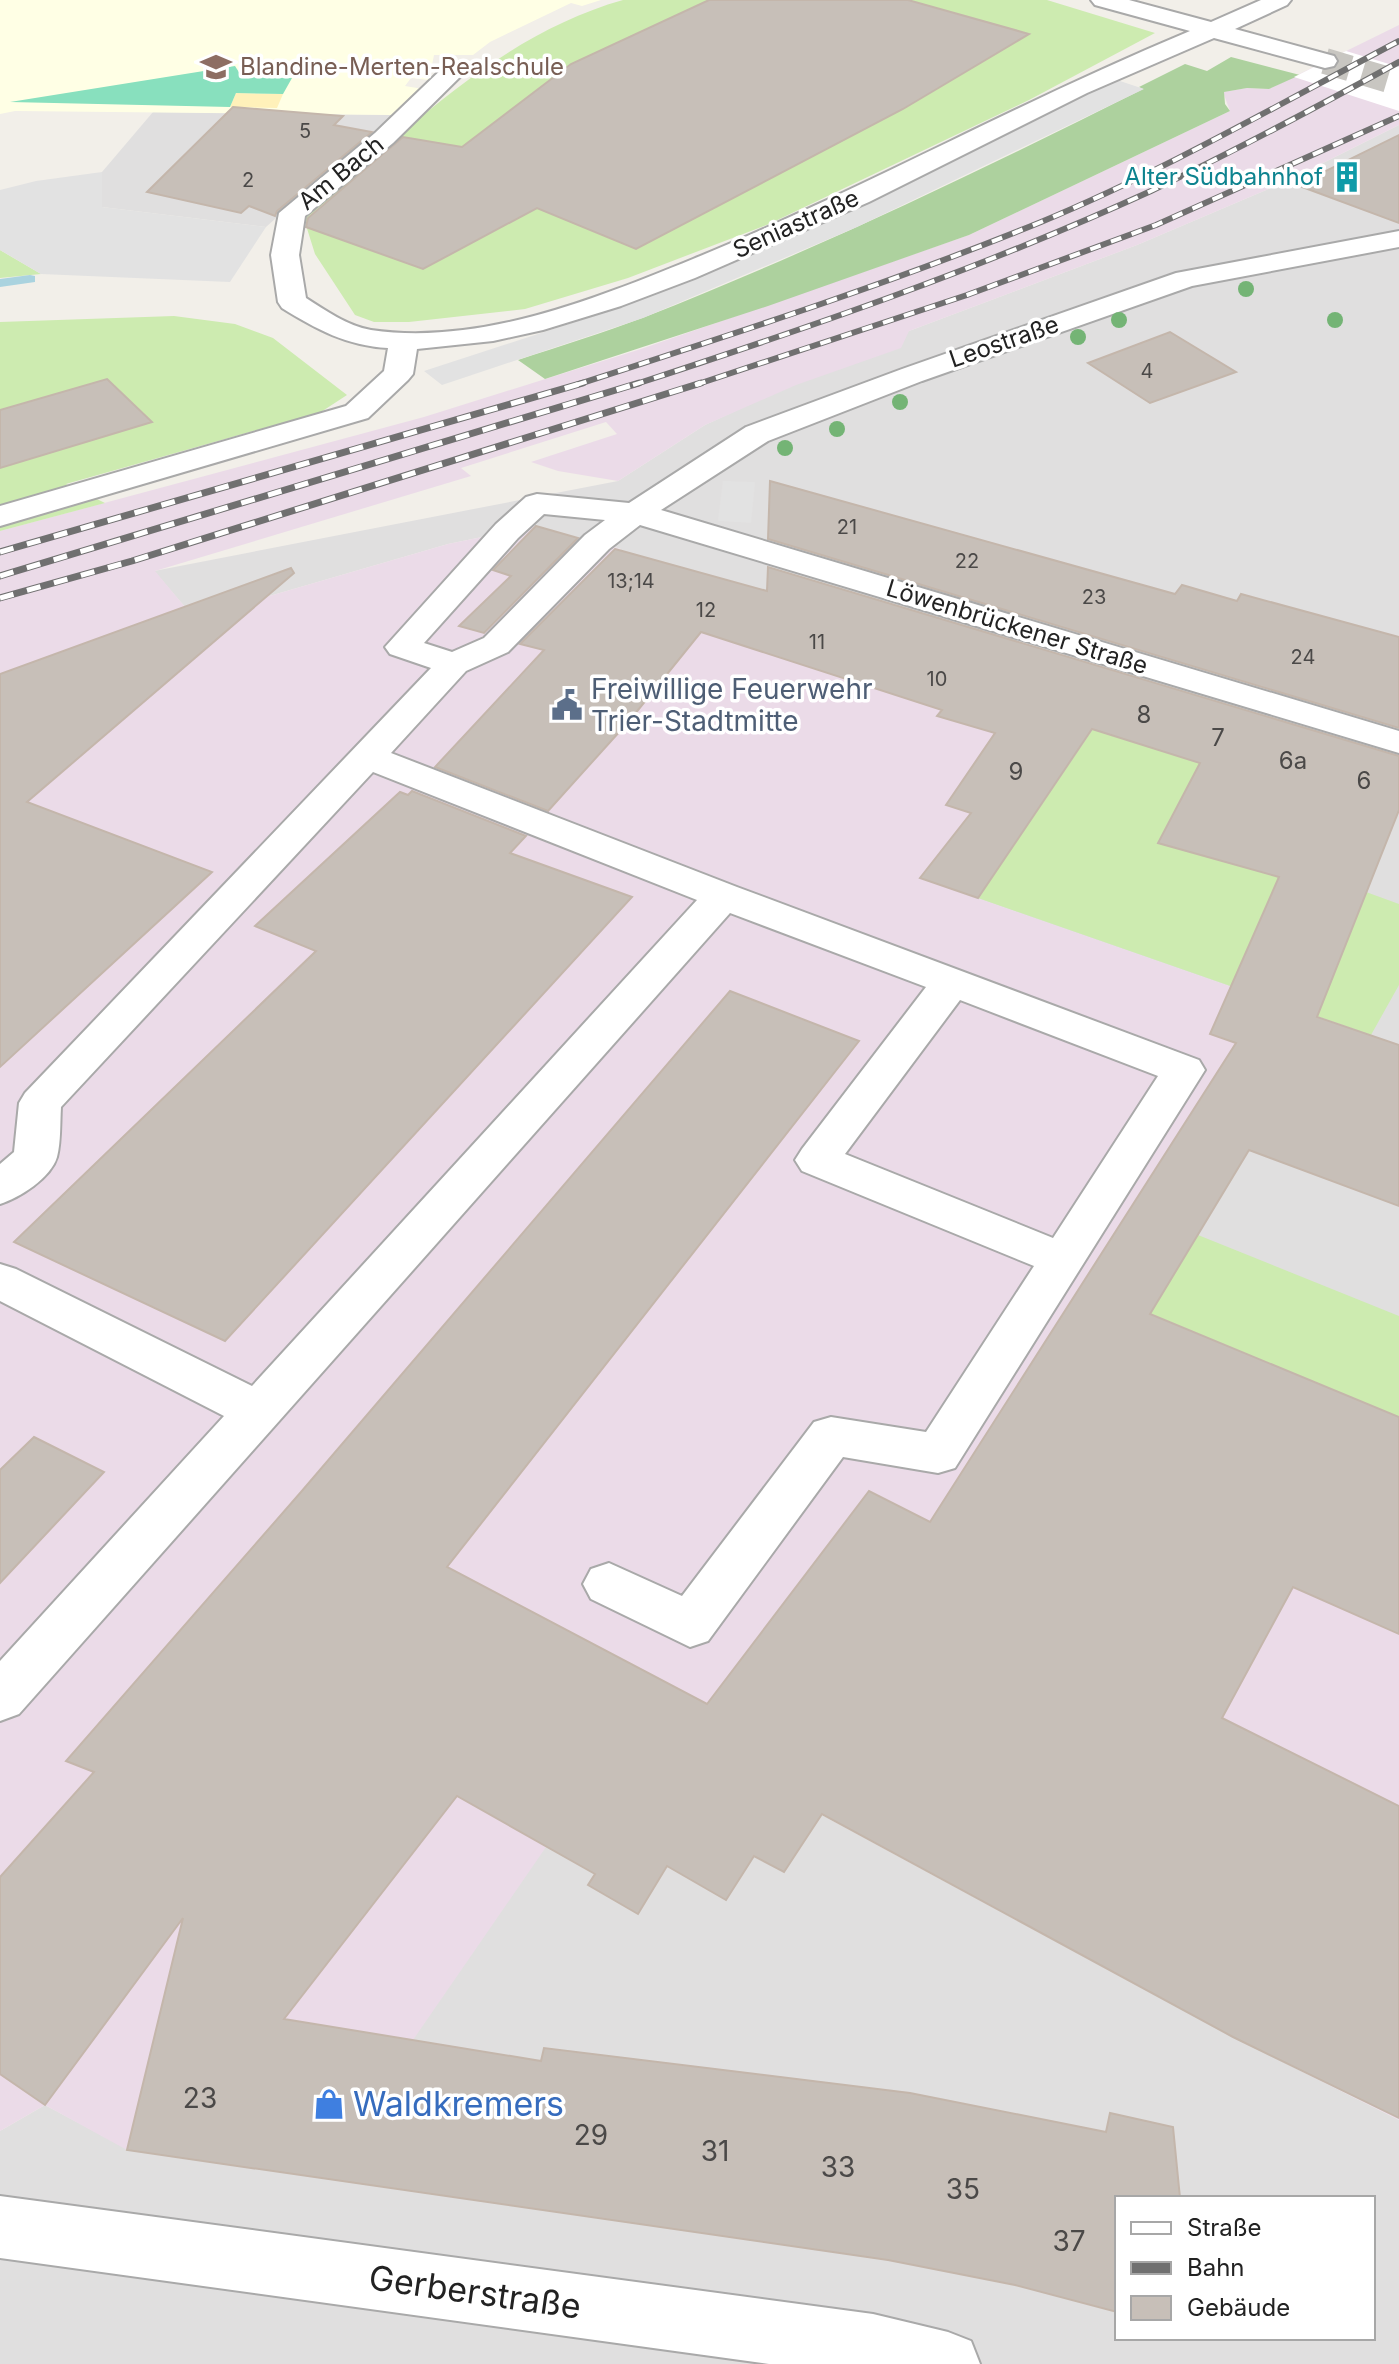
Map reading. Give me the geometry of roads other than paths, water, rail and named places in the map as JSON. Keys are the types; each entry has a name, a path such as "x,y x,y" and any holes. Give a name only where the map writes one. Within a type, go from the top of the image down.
{"street":[{"path":"1103,0 1325,61"},
{"name":"Seniastraße","path":"292,302 338,329 371,339 404,340 509,329 604,304 769,238 919,168 1103,76 1279,0"},
{"name":"Am Bach","path":"292,302 285,255 292,213 384,138 455,70"},
{"name":"Leostraße","path":"454,664 496,645 597,542 635,513 757,434 926,369 1186,279 1399,239"},
{"path":"0,516 357,412 398,374 404,340"},
{"name":"Löwenbrückener Straße","path":"454,664 402,647 507,531 537,504 635,513 1399,742"},
{"path":"0,1188 35,1158 40,1103 454,664"},
{"path":"369,757 723,896 1184,1070 938,1454 831,1436 690,1625 609,1584"},
{"path":"0,1698 723,896"},
{"path":"951,983 817,1160 1061,1259"},
{"path":"0,1281 258,1411"},
{"name":"Gerberstraße","path":"0,2227 873,2346 948,2364"}],"waterway":[{"path":"0,283 30,279"}],"tunnel":[{"path":"1325,61 1399,83"}],"railway":[{"path":"576,385 868,287 1041,222 1177,159 1399,41"},
{"path":"639,383 895,296 1088,219 1214,160 1399,62"},
{"path":"695,385 967,295 1156,225 1399,116"},
{"path":"0,552 583,383"},
{"path":"0,576 639,383"},
{"path":"633,385 639,383"},
{"path":"0,598 132,561 701,383"}],"place":[{"name":"Blandine-Merten-Realschule","path":"216,67"},
{"name":"Alter Südbahnhof","path":"1347,177"},
{"name":"Freiwillige Feuerwehr Trier-Stadtmitte","path":"567,705"},
{"name":"Waldkremers","path":"329,2104"}]}
